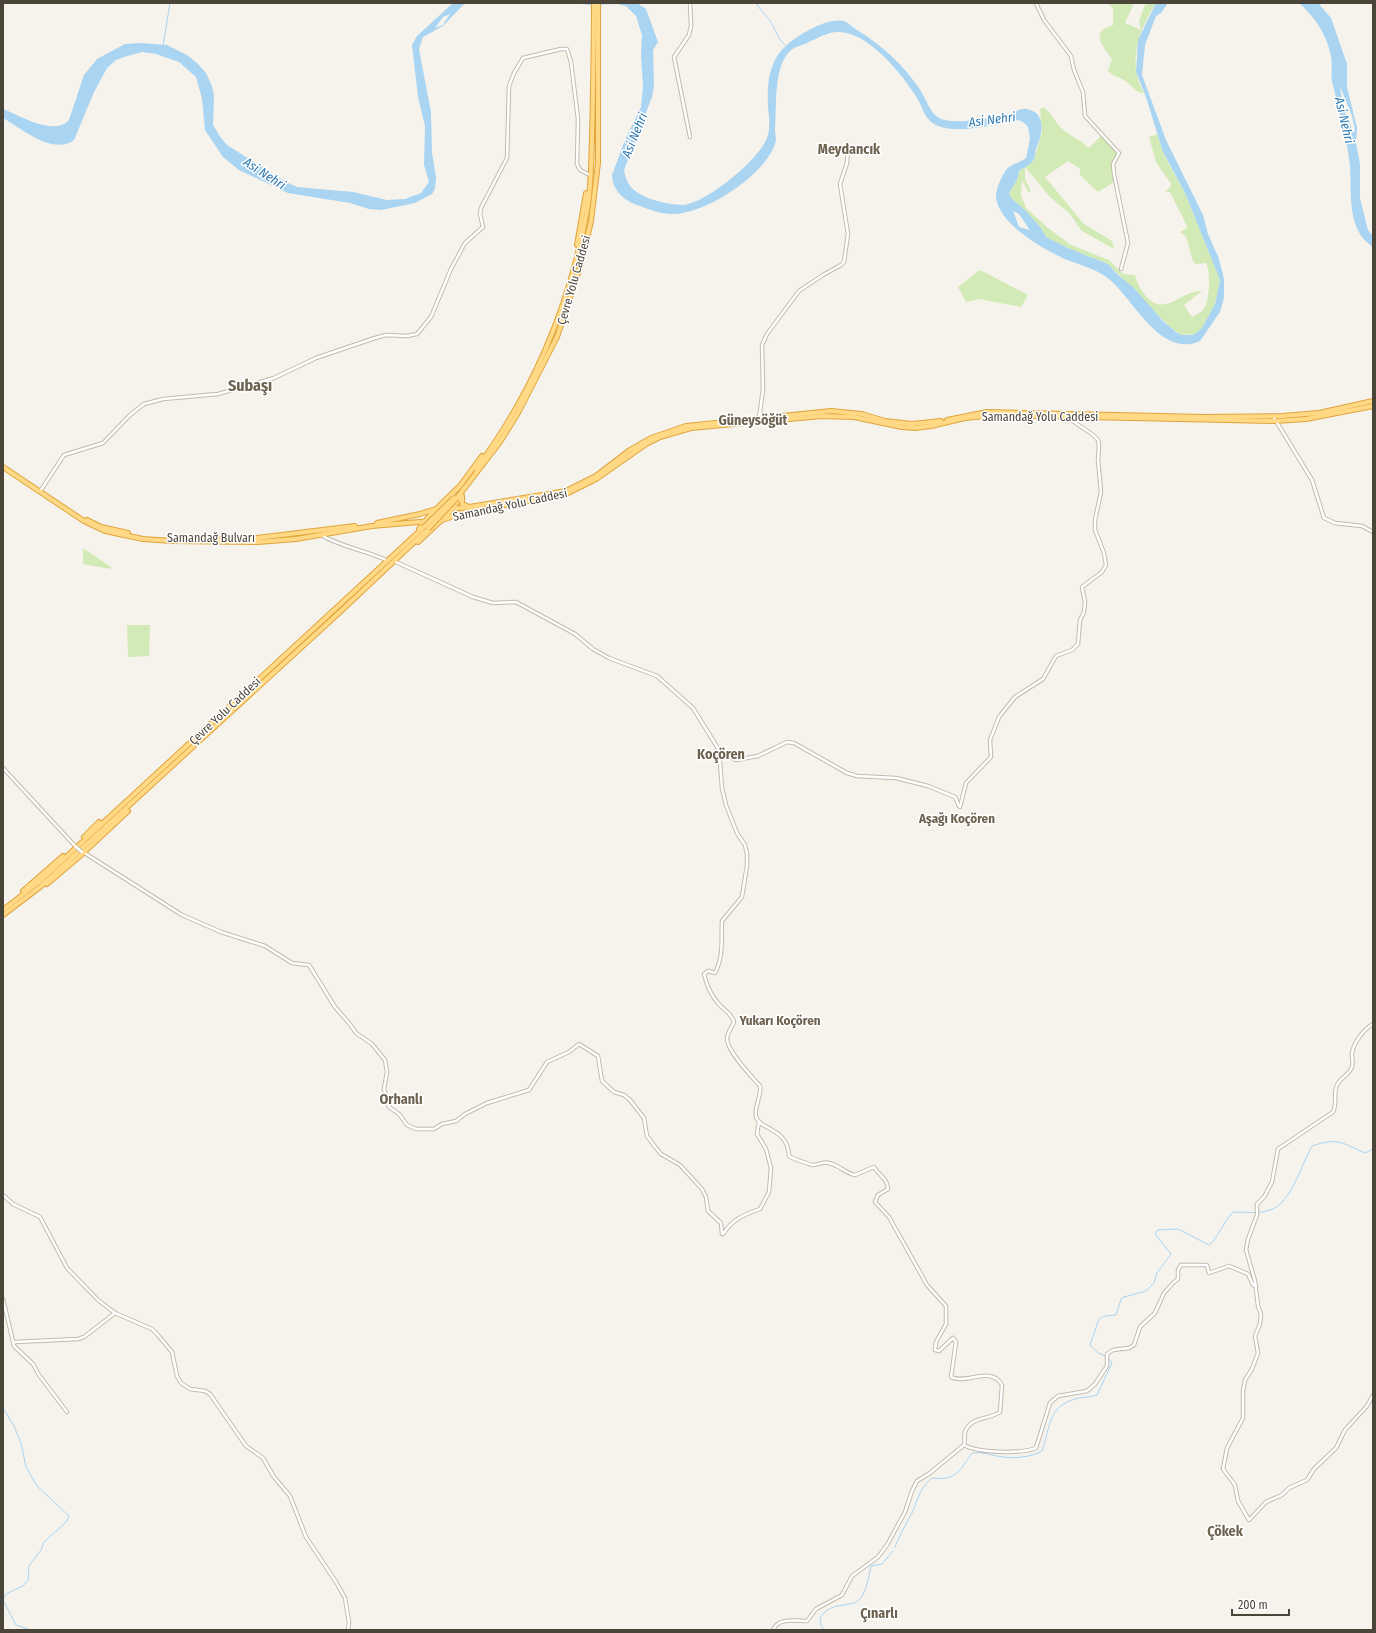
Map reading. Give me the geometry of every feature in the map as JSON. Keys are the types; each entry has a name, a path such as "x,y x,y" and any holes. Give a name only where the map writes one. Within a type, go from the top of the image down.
{"highway":[{"name":"Çevre Yolu Caddesi","path":"3,915 5,910 39,882 143,786 428,529 456,498 518,412 557,337 581,264 589,226 598,163 596,9 594,3"},
{"name":"Çevre Yolu Caddesi","path":"498,440 546,348 568,290 586,220 590,175 596,9 598,3"},
{"name":"Samandağ Yolu Caddesi","path":"442,520 469,511 564,495 596,479 646,444 660,437 691,428 822,416 854,417 902,427 915,428 990,415 1274,418 1319,413 1373,401"},
{"name":"Samandağ Yolu Caddesi","path":"445,508 451,509 469,507 566,491 596,476 630,450 651,438 686,426 831,411 862,414 885,421 912,424 925,424 987,412 1306,419 1373,406"},
{"path":"364,586 396,562 448,514 489,462 498,440"},
{"path":"364,586 386,560 419,529 431,514 460,486 498,440"},
{"name":"Samandağ Bulvarı","path":"3,466 72,511 101,527 135,535 174,539 246,539 277,536 367,525 420,514 436,509"},
{"name":"Samandağ Bulvarı","path":"3,466 96,528 115,534 142,539 204,543 258,542 321,535 372,526 433,520"},
{"path":"462,496 462,504 469,507"},
{"name":"Çevre Yolu Caddesi","path":"5,910 40,886 139,797 456,498"},
{"path":"420,514 442,504"},
{"path":"436,509 445,508 448,511 448,514"},
{"path":"431,514 430,517 433,520 442,520"},
{"path":"5,910 117,806 143,786"},
{"path":"5,910 35,894 129,810 139,797"}],"street":[{"path":"690,3 691,26 689,35 674,57 690,137"},
{"path":"1036,3 1044,20 1071,56 1074,70 1083,92 1085,116 1120,153 1114,164 1114,174 1128,243 1121,269"},
{"path":"41,490 64,455 103,443 130,415 144,404 163,399 218,394 274,378 311,360 375,338 386,335 413,336 421,331 438,305 451,269 465,243 483,227 480,217 481,208 507,158 509,86 514,73 523,58 561,49 567,49 571,62 578,119 577,164 580,170 590,175"},
{"path":"759,419 764,389 762,349 767,334 799,292 822,275 844,262 848,234 840,184 847,163 848,148"},
{"path":"719,750 736,760 758,756 787,742 794,743 847,773 857,776 896,778 928,786 955,797 960,807 966,782 991,757 990,740 999,717 1008,703 1043,679 1056,656 1072,650 1078,644 1080,620 1084,612 1085,602 1082,587 1102,572 1106,565 1104,553 1095,530 1095,520 1102,492 1098,460 1098,440 1092,434 1071,420 1070,416"},
{"path":"1274,418 1312,480 1324,518 1335,523 1362,526 1373,532"},
{"path":"321,535 330,540 369,552 386,560"},
{"path":"3,768 75,846 83,852 182,914 221,932 265,946 292,963 309,965 335,1007 356,1033 372,1044 385,1060 387,1072 384,1089 389,1107 399,1114 407,1125 416,1129 434,1129 442,1124 456,1121 465,1114 486,1103 529,1090 547,1062 564,1054 579,1044 598,1056 602,1081 614,1092 624,1095 630,1100 644,1118 647,1136 656,1148 661,1154 680,1165 702,1189 706,1197 708,1211 721,1223 722,1234 735,1219 760,1209 769,1192 771,1168 765,1146 757,1134 758,1122 756,1116 760,1086 747,1074 729,1046 727,1038 734,1022 733,1017 715,999 708,988 704,974 708,970 715,973 718,966 722,949 722,920 742,897 747,865 745,845 737,833 726,805 722,788 719,750 693,708 656,676 609,658 593,649 575,634 516,602 493,603 472,597 396,562"},
{"path":"1373,1024 1364,1032 1352,1051 1353,1066 1351,1070 1339,1080 1336,1088 1333,1112 1278,1148 1272,1182 1257,1206 1257,1214 1248,1239 1246,1250 1256,1286 1258,1306 1261,1314 1260,1324 1255,1336 1258,1353 1252,1369 1245,1380 1243,1391 1243,1418 1227,1448 1222,1469 1235,1485 1238,1501 1249,1520 1266,1502 1282,1495 1289,1488 1307,1480 1314,1469 1336,1448 1345,1430 1366,1406 1373,1395"},
{"path":"758,1122 773,1130 786,1140 789,1146 789,1156 792,1158 813,1165 826,1162 838,1166 845,1172 854,1175 874,1167 887,1182 888,1190 878,1196 875,1202 889,1217 927,1285 946,1306 946,1324 936,1342 935,1350 938,1350 953,1338 956,1342 951,1377 962,1380 977,1375 984,1375 996,1379 1002,1385 1000,1412 978,1418 965,1432 964,1445 930,1473 917,1481 905,1512 887,1545 878,1557 852,1576 842,1595 816,1609 807,1621 791,1620 783,1622 777,1624 773,1630"},
{"path":"3,1195 13,1204 40,1217 67,1268 98,1300 115,1313 152,1329 157,1334 172,1352 177,1376 181,1383 190,1389 205,1391 210,1394 246,1446 263,1458 274,1476 290,1496 306,1537 345,1598 349,1622 348,1630"},
{"path":"964,1445 972,1449 1017,1452 1036,1448 1050,1403 1058,1396 1087,1391 1095,1384 1107,1366 1107,1354 1113,1350 1129,1348 1134,1345 1140,1327 1155,1313 1164,1293 1178,1279 1178,1270 1181,1265 1207,1265 1209,1273 1228,1266 1248,1274 1253,1285 1256,1286"},
{"path":"3,1299 15,1342 14,1346 33,1364 39,1375 67,1412"},
{"path":"15,1342 78,1340 84,1338 115,1313"}],"green space":[{"path":"1107,3 1134,3 1125,23 1141,30 1139,21 1145,5 1147,3 1156,3 1144,25 1137,47 1136,70 1144,93 1138,92 1128,83 1108,71 1112,59 1100,40 1101,31 1113,25 1113,8"},
{"path":"1043,107 1049,112 1062,129 1089,148 1101,136 1118,152 1112,165 1114,182 1098,192 1080,175 1080,169 1068,161 1045,177 1084,224 1112,241 1114,249 1082,231 1070,214 1050,197 1025,167 1025,179 1031,191 1028,192 1022,180 1021,195 1026,208 1048,228 1071,245 1109,260 1123,274 1135,275 1145,295 1152,302 1166,304 1194,292 1202,291 1184,305 1192,317 1203,310 1207,301 1209,287 1208,267 1206,263 1196,264 1193,261 1186,236 1180,232 1187,228 1170,192 1165,192 1171,184 1156,162 1149,137 1157,134 1166,159 1185,193 1220,280 1215,304 1202,328 1195,334 1181,335 1170,327 1108,264 1068,248 1046,237 1041,228 1026,211 1011,198 1009,193 1017,180 1019,171 1034,159 1042,133 1040,109"},
{"path":"980,270 1028,295 1021,307 979,299 966,302 958,287"},
{"path":"83,548 111,567 111,569 83,564"},
{"path":"127,625 150,625 149,656 128,657"}],"water":[{"name":"Asi Nehri","path":"453,3 465,3 443,26 423,37 419,49 431,112 432,153 436,177 435,189 432,194 415,203 381,210 369,209 350,203 288,193 239,170 223,157 205,130 202,99 196,77 179,62 156,54 142,52 124,57 116,60 107,68 94,92 74,140 66,144 57,145 37,139 3,118 3,109 27,120 46,126 63,125 69,120 84,75 97,59 125,44 141,43 167,45 187,55 206,73 212,86 214,96 213,125 227,145 286,182 297,187 353,192 387,200 405,199 421,193 429,182 424,165 425,126 418,97 412,45 417,36","holes":["450,14 443,25 435,28 443,17"]},
{"name":"Asi Nehri","path":"575,3 637,3 646,9 658,42 653,50 654,85 652,97 624,170 629,185 641,195 658,201 683,205 704,197 730,180 761,149 768,136 769,79 776,58 782,49 791,41 815,27 833,21 844,21 875,42 899,63 919,88 930,109 939,118 954,121 974,120 1004,115 1024,109 1033,111 1038,115 1042,125 1035,158 1019,171 1017,180 1009,193 1011,198 1026,211 1041,228 1046,237 1068,248 1108,264 1118,275 1134,288 1164,322 1181,335 1191,335 1195,334 1202,328 1215,304 1220,280 1185,193 1163,152 1146,97 1136,72 1138,40 1156,3 1168,3 1161,13 1156,16 1145,45 1142,75 1166,140 1203,215 1208,234 1219,259 1224,279 1224,298 1220,312 1200,341 1186,344 1173,342 1161,335 1149,325 1109,279 1093,270 1056,255 1023,234 1004,216 998,206 996,193 1006,170 1010,166 1026,158 1030,139 1028,127 1018,120 969,129 945,128 933,124 925,114 911,89 884,56 861,39 849,34 834,32 822,36 793,49 784,59 778,78 775,144 769,156 747,180 732,191 701,208 685,213 660,213 630,202 617,191 614,186 612,175 625,140 641,107 643,86 641,56 642,35 636,16 626,6 617,4 589,5","holes":["1013,211 1019,214 1030,230 1019,227"]},
{"name":"Asi Nehri","path":"1299,3 1318,3 1331,18 1347,64 1347,87 1357,128 1356,143 1360,164 1360,198 1368,230 1373,236 1373,247 1364,240 1354,221 1351,199 1349,156 1332,82 1332,61 1329,49 1320,27 1305,8","holes":["1340,86 1352,116 1355,130 1353,132 1343,107"]}],"waterway":[{"path":"163,46 170,3"},
{"path":"756,3 770,21 785,45"},
{"path":"1105,1356 1098,1353 1090,1345 1099,1319 1105,1316 1116,1315 1121,1299 1124,1297 1146,1291 1154,1283 1157,1273 1171,1254 1155,1234 1158,1230 1178,1229 1209,1245 1212,1243 1226,1220 1233,1212 1261,1212 1270,1210 1284,1200 1290,1192 1312,1146 1321,1143 1340,1142 1365,1153 1373,1149"},
{"path":"895,1547 920,1494 925,1485 932,1478 940,1479 952,1476 960,1470 972,1453 1014,1458 1032,1455 1042,1451 1049,1425 1055,1412 1068,1402 1078,1398 1097,1395 1112,1363 1108,1358"},
{"path":"3,1408 14,1426 21,1443 26,1467 37,1486 69,1516 66,1522 44,1542 41,1550 29,1566 28,1580 23,1586 6,1594 3,1600 16,1625 31,1630"},
{"path":"825,1630 821,1626 820,1618 825,1612 830,1608 854,1603 858,1600 862,1596 868,1582 871,1566 882,1564 893,1551"}],"district":[{"name":"Meydancık","path":"849,149"},
{"name":"Subaşı","path":"250,385"},
{"name":"Güneysöğüt","path":"753,420"},
{"name":"Koçören","path":"721,754"},
{"name":"Aşağı Koçören","path":"957,818"},
{"name":"Yukarı Koçören","path":"780,1020"},
{"name":"Orhanlı","path":"401,1099"},
{"name":"Çökek","path":"1225,1531"},
{"name":"Çınarlı","path":"879,1613"}]}
